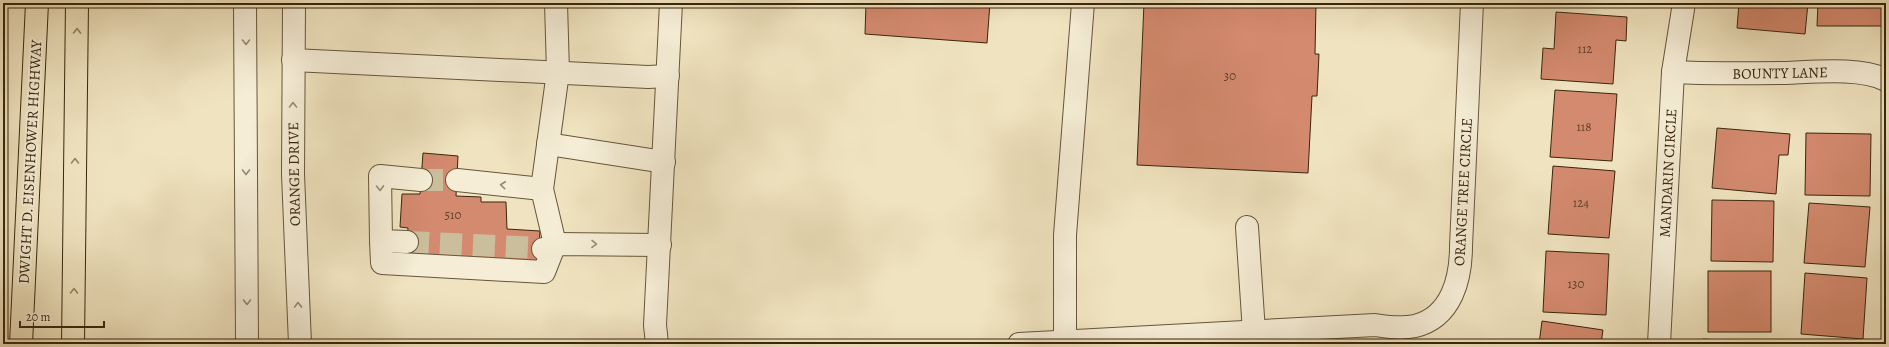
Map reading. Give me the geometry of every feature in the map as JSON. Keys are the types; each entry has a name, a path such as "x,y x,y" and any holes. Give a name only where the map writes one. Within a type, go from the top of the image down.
{"highway":[{"name":"DWIGHT D. EISENHOWER HIGHWAY","path":"21,344 37,3"},
{"path":"73,344 77,3"}],"street":[{"path":"245,3 247,344"},
{"name":"ORANGE DRIVE","path":"294,3 293,174 300,344"},
{"path":"421,180 380,176 382,263 544,272 547,246 542,189 558,72 556,3"},
{"path":"657,344 656,325 671,3"},
{"path":"1065,343 1065,236 1083,3"},
{"name":"ORANGE TREE CIRCLE","path":"1019,344 1065,343 1375,325 1395,327 1416,326 1433,317 1447,304 1455,290 1461,267 1472,3"},
{"name":"MANDARIN CIRCLE","path":"1659,344 1673,72 1684,3"},
{"path":"293,60 668,76"},
{"name":"BOUNTY LANE","path":"1673,72 1708,74 1840,71 1879,76 1886,80"},
{"path":"548,144 664,162"},
{"path":"457,180 542,189"},
{"path":"1247,227 1254,332"},
{"path":"381,241 407,242"},
{"path":"547,246 660,245"}],"building":[{"path":"695,3 722,3 722,5"},
{"path":"866,3 990,3 987,43 865,34"},
{"path":"1144,3 1316,3 1315,54 1319,54 1317,96 1312,96 1308,173 1137,165"},
{"path":"1553,3 1630,3 1630,6 1553,6"},
{"path":"1739,3 1808,3 1805,34 1737,28"},
{"path":"1818,3 1886,3 1886,26 1817,26"},
{"path":"1556,12 1627,17 1626,41 1616,40 1613,84 1541,79 1543,48 1554,49"},
{"path":"1555,90 1617,94 1612,161 1550,157"},
{"path":"1717,128 1790,134 1788,155 1779,155 1776,194 1712,188"},
{"path":"1806,133 1871,134 1870,196 1805,195"},
{"path":"423,153 458,156 456,196 481,197 481,202 506,202 507,229 540,231 538,261 406,255 408,228 400,227 402,194 420,194"},
{"path":"1553,166 1615,171 1609,238 1548,234"},
{"path":"1712,200 1774,201 1773,262 1711,261"},
{"path":"1809,203 1870,207 1865,267 1804,263"},
{"path":"1546,251 1609,254 1606,315 1543,312"},
{"path":"1708,271 1771,271 1771,332 1708,332"},
{"path":"1805,273 1867,278 1863,339 1801,334"},
{"path":"1542,321 1603,330 1601,344 1539,344"},
{"path":"1703,339 1775,344 1703,344"}],"tunnel":[{"path":"421,180 457,180"},
{"path":"407,242 539,248"}]}
